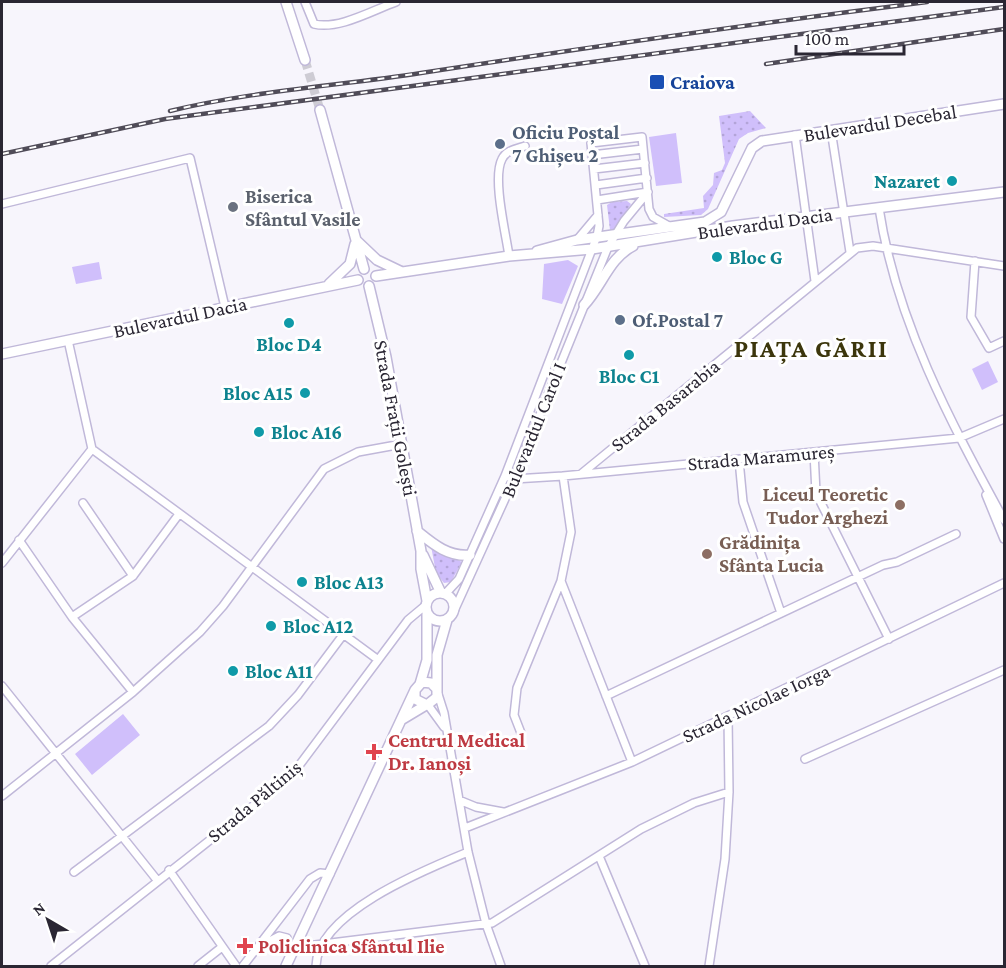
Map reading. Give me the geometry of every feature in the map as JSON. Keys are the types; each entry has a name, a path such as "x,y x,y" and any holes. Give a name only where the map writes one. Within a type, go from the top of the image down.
{"main road":[{"path":"286,2 305,60"},
{"name":"Bulevardul Decebal","path":"721,212 746,158 756,144 795,135 1005,104"},
{"path":"320,110 364,269"},
{"name":"Bulevardul Dacia","path":"376,276 509,256 608,247 733,226 1005,192"},
{"path":"721,212 733,226"},
{"name":"Bulevardul Dacia","path":"526,254 597,236 705,222 721,212"},
{"path":"355,239 377,260 402,272"},
{"path":"326,286 350,264 355,239"},
{"path":"584,305 617,257 643,241"},
{"path":"364,269 371,269 376,276 374,282 369,286 362,285 358,280 358,274 364,269"},
{"name":"Bulevardul Dacia","path":"2,354 358,280"},
{"name":"Strada Frații Golești","path":"369,286 386,357 421,551 421,569 427,607 427,660 417,687"},
{"path":"417,531 441,549 461,556 470,555"},
{"name":"Strada Frații Golești","path":"421,551 443,593"},
{"path":"401,720 434,702 437,692 437,655 447,620 454,611 453,600 443,593 427,607 438,622 447,620"},
{"path":"289,965 417,687 431,683 437,692"},
{"path":"417,687 418,702 427,705"}],"street":[{"path":"304,2 314,24 323,26 396,2"},
{"path":"831,130 850,252 864,247 885,248 1005,266"},
{"path":"795,135 815,282"},
{"name":"Bulevardul Carol I","path":"443,593 459,579 505,476 597,236 598,215 591,142 642,137 643,149"},
{"path":"509,256 499,179 501,161 509,151 525,146"},
{"path":"592,155 643,149 652,217 672,227"},
{"path":"2,204 190,158 225,307"},
{"path":"594,169 645,163"},
{"path":"596,185 647,178"},
{"path":"597,200 648,192"},
{"name":"Bulevardul Carol I","path":"454,611 514,479 608,247 615,234 648,192"},
{"path":"879,208 885,248 922,361 959,438 1005,520"},
{"path":"577,240 598,215"},
{"name":"Strada Basarabia","path":"581,474 850,252"},
{"path":"975,261 971,316 989,348 1005,341"},
{"path":"69,340 92,449 377,659"},
{"name":"Strada Maramureș","path":"514,479 959,438 1005,419"},
{"path":"2,796 133,692 200,632 324,469 358,452 402,444"},
{"path":"2,563 92,449"},
{"path":"814,452 816,493 889,639"},
{"path":"739,460 743,502 781,613"},
{"path":"974,465 1005,539"},
{"path":"505,476 514,479"},
{"path":"521,733 514,715 517,688 561,581 571,532 564,476"},
{"path":"83,503 133,576"},
{"path":"72,617 133,576 179,514"},
{"path":"606,696 781,613 956,534"},
{"path":"19,540 72,617 133,692"},
{"path":"561,581 632,762"},
{"name":"Strada Nicolae Iorga","path":"465,828 632,762 1005,583"},
{"name":"Strada Păltiniș","path":"51,966 297,770 408,620 427,607"},
{"path":"74,872 123,837 281,714 343,635"},
{"path":"805,759 1005,670"},
{"path":"2,686 157,880"},
{"path":"437,692 468,852 486,924 501,966"},
{"path":"427,705 446,731"},
{"path":"709,966 723,878 729,792 728,716"},
{"path":"307,946 486,924 500,920 599,856 675,812 729,792"},
{"path":"459,800 476,807 503,812"},
{"path":"316,966 319,946 340,921 355,909 468,852"},
{"path":"599,856 645,966"},
{"path":"169,870 236,966"},
{"path":"243,966 310,879 320,873 330,874"},
{"path":"260,946 279,936 287,938"},
{"path":"198,966 222,947"}],"shaded area":[{"path":"750,111 766,128 748,133 739,139 708,209 701,215 664,217 664,214 704,208 703,196 713,185 714,173 722,170 725,163 719,116"},
{"path":"676,133 682,183 656,186 649,137"},
{"path":"627,201 631,204 615,229 610,230 607,205 612,202"},
{"path":"568,260 578,266 562,304 542,299 544,264"},
{"path":"99,262 102,279 76,284 72,267"},
{"path":"988,361 998,382 982,390 972,369"},
{"path":"431,546 462,562 451,582 444,583 436,573"},
{"path":"123,714 140,735 92,775 75,754"}],"tunnel":[{"path":"305,60 320,110"}],"railway":[{"path":"170,111 263,94 927,2"},
{"path":"2,154 165,119 1004,7"},
{"path":"766,64 1004,29"}],"place":[{"name":"Craiova","path":"657,82"},
{"name":"Oficiu Poștal 7 Ghișeu 2","path":"500,144"},
{"name":"Nazaret","path":"952,181"},
{"name":"Biserica Sfântul Vasile","path":"233,207"},
{"name":"Bloc G","path":"717,257"},
{"name":"Of.Postal 7","path":"620,320"},
{"name":"Bloc D4","path":"289,323"},
{"name":"Bloc C1","path":"629,355"},
{"name":"Bloc A15","path":"305,393"},
{"name":"Bloc A16","path":"259,432"},
{"name":"Liceul Teoretic Tudor Arghezi","path":"900,505"},
{"name":"Grădinița Sfânta Lucia","path":"707,554"},
{"name":"Bloc A13","path":"302,582"},
{"name":"Bloc A12","path":"271,626"},
{"name":"Bloc A11","path":"233,671"},
{"name":"Centrul Medical Dr. Ianoși","path":"374,752"},
{"name":"Policlinica Sfântul Ilie","path":"245,946"}],"district":[{"name":"PIAȚA GĂRII","path":"811,348"}]}
